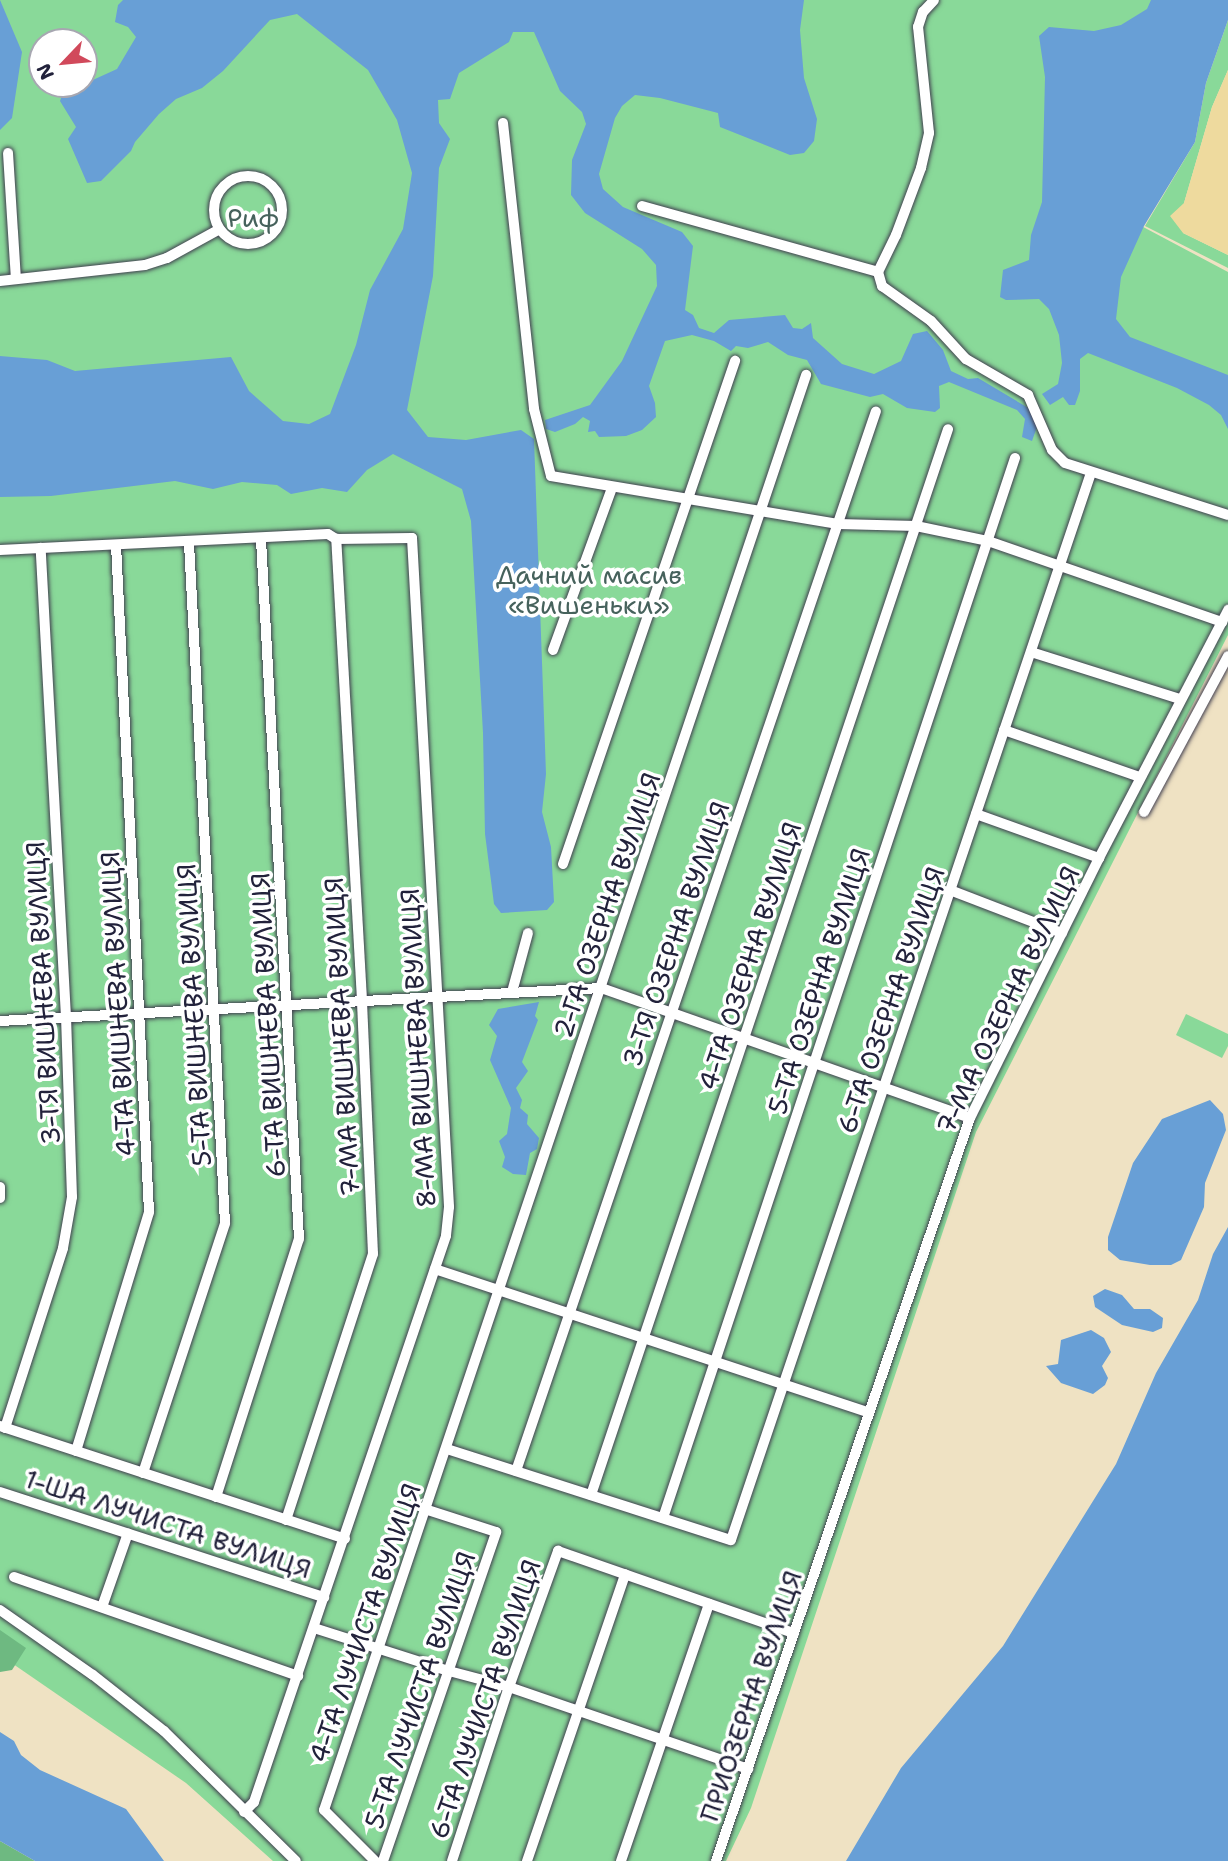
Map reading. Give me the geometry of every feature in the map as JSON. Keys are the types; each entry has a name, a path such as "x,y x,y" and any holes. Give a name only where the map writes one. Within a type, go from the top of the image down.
{"street":[{"path":"934,0 923,12 918,27 929,133 921,168 896,235 878,272 882,286 931,321 966,359 1028,395 1052,450 1065,463 1228,515"},
{"path":"503,123 534,409 551,476 838,524 916,526 988,541 1222,622"},
{"path":"8,153 16,279"},
{"path":"252,177 272,187 281,207 281,218 269,237 248,244 237,243 220,229 215,219 216,197 231,181 252,177"},
{"path":"642,206 878,272"},
{"path":"0,281 145,265 167,258 220,229"},
{"path":"564,864 735,361"},
{"name":"2-ГА ОЗЕРНА ВУЛИЦЯ","path":"447,1449 806,375"},
{"name":"3-ТЯ ОЗЕРНА ВУЛИЦЯ","path":"516,1471 876,411"},
{"name":"4-ТА ОЗЕРНА ВУЛИЦЯ","path":"591,1495 948,429"},
{"name":"5-ТА ОЗЕРНА ВУЛИЦЯ","path":"663,1518 1015,458"},
{"name":"6-ТА ОЗЕРНА ВУЛИЦЯ","path":"663,1518 731,1540 1091,473"},
{"path":"553,650 611,488"},
{"path":"0,550 328,534 336,539"},
{"name":"8-МА ВИШНЕВА ВУЛИЦЯ","path":"244,1812 254,1802 345,1539 446,1236 449,1207 412,538 336,539"},
{"name":"6-ТА ВИШНЕВА ВУЛИЦЯ","path":"216,1497 299,1239 289,1004 261,539"},
{"name":"7-МА ВИШНЕВА ВУЛИЦЯ","path":"286,1520 373,1254 362,1000 336,539"},
{"name":"5-ТА ВИШНЕВА ВУЛИЦЯ","path":"143,1473 225,1223 189,542"},
{"name":"4-ТА ВИШНЕВА ВУЛИЦЯ","path":"76,1451 149,1212 116,545"},
{"name":"3-ТЯ ВИШНЕВА ВУЛИЦЯ","path":"3,1427 63,1248 72,1197 66,1017 41,548"},
{"name":"7-МА ОЗЕРНА ВУЛИЦЯ","path":"825,1545 867,1412 970,1118 1140,777 1228,610"},
{"path":"1031,652 1180,699"},
{"path":"1144,812 1228,656"},
{"path":"1004,730 1140,777"},
{"path":"976,814 1099,858"},
{"path":"950,890 1062,933"},
{"path":"512,992 528,933"},
{"path":"0,1021 601,988 970,1118"},
{"path":"0,1187 0,1198"},
{"path":"435,1269 867,1412"},
{"path":"3,1427 345,1539"},
{"path":"447,1449 663,1518"},
{"name":"4-ТА ЛУЧИСТА ВУЛИЦЯ","path":"375,1861 324,1810 377,1647 447,1449"},
{"name":"1-ША ЛУЧИСТА ВУЛИЦЯ","path":"0,1492 324,1597"},
{"name":"5-ТА ЛУЧИСТА ВУЛИЦЯ","path":"383,1861 496,1532 425,1509"},
{"path":"102,1607 128,1533"},
{"name":"ПРИОЗЕРНА ВУЛИЦЯ","path":"716,1861 825,1545"},
{"name":"6-ТА ЛУЧИСТА ВУЛИЦЯ","path":"452,1861 509,1687 558,1551 625,1574"},
{"path":"527,1861 625,1574 794,1633"},
{"path":"14,1577 298,1676"},
{"path":"621,1861 709,1604"},
{"path":"0,1610 93,1675 164,1731 296,1861"},
{"path":"314,1628 509,1687 748,1769"}],"green space":[{"name":"Дачний масив «Вишеньки»","path":"0,0 1228,0 1130,220 1228,272 1228,635 976,1132 751,1808 726,1861 273,1861 186,1783 0,1655"},
{"path":"1228,20 1228,70 1212,107 1184,203 1183,233 1228,255 1228,268 1145,226 1195,142 1206,83"},
{"path":"1186,1014 1228,1034 1228,1046 1222,1058 1176,1035"},
{"path":"0,1630 26,1648 12,1670 0,1672"},
{"path":"0,1841 35,1861 0,1861"}],"sand":[{"path":"1228,70 1228,255 1183,233 1170,216 1184,203 1212,107"}],"water":[{"path":"0,0 22,52 12,118 0,130"},
{"path":"123,0 804,0 800,30 804,78 817,119 814,141 804,153 790,155 720,127 718,113 660,98 635,95 622,106 615,118 599,174 603,189 623,207 682,232 693,246 685,310 693,315 699,328 714,333 729,320 785,315 793,328 802,329 811,323 813,338 842,364 874,374 901,361 913,334 927,331 943,350 951,371 968,379 978,378 1035,412 1037,427 1032,441 1022,437 1025,419 1017,410 949,382 939,386 940,408 935,412 907,408 883,394 870,397 821,384 807,360 788,355 768,342 748,348 736,346 731,351 714,341 692,335 665,341 649,386 655,403 656,417 642,430 626,436 599,437 595,431 588,432 590,421 583,417 575,424 555,432 546,429 545,420 590,405 622,361 657,286 656,265 642,249 585,213 571,195 572,160 586,124 582,112 560,91 534,32 513,32 509,42 459,73 450,99 438,100 439,123 450,139 439,168 433,276 407,410 428,437 466,440 521,430 534,439 546,774 542,812 551,847 554,902 547,910 501,913 494,904 485,834 483,733 471,521 462,489 393,454 367,470 347,492 322,488 291,494 277,485 242,482 213,489 175,481 51,496 0,497 0,356 47,360 75,371 231,357 249,391 283,421 309,424 330,414 356,345 370,290 403,229 412,173 397,120 368,70 297,14 270,20 223,71 202,88 176,99 159,114 135,142 131,151 101,181 87,183 68,139 76,127 60,101 61,98 98,98 98,78 117,69 136,37 128,27 115,22 118,5"},
{"path":"1151,0 1228,0 1228,20 1206,83 1195,142 1144,226 1121,277 1116,319 1130,337 1228,375 1228,429 1221,415 1209,405 1177,388 1088,353 1080,359 1080,391 1075,405 1069,405 1063,397 1050,405 1042,394 1058,384 1062,363 1059,335 1049,309 1039,299 1006,300 1000,297 1003,270 1029,260 1031,235 1042,202 1045,77 1039,36 1049,27 1094,31 1121,25 1147,9"},
{"path":"539,1002 535,1016 538,1020 522,1062 528,1071 516,1088 522,1100 520,1108 528,1115 527,1124 539,1138 537,1149 530,1153 526,1175 513,1174 502,1167 505,1157 499,1141 507,1134 511,1108 490,1060 497,1036 489,1025 498,1009"},
{"path":"1210,1100 1223,1114 1226,1130 1205,1183 1204,1207 1181,1260 1171,1265 1150,1265 1120,1260 1108,1250 1108,1237 1133,1163 1162,1119"},
{"path":"1228,1227 1228,1861 846,1861 901,1768 1003,1646 1116,1464 1156,1373 1198,1300 1213,1254"},
{"path":"1105,1289 1122,1295 1134,1309 1150,1309 1163,1318 1162,1328 1153,1332 1122,1325 1095,1307 1093,1296"},
{"path":"1091,1330 1104,1338 1111,1352 1102,1366 1108,1378 1105,1385 1093,1394 1061,1383 1046,1366 1058,1364 1061,1340"},
{"path":"0,1732 14,1741 21,1755 40,1770 126,1809 164,1861 35,1861 0,1841"}],"park label":[{"name":"Риф","path":"253,218"}]}
